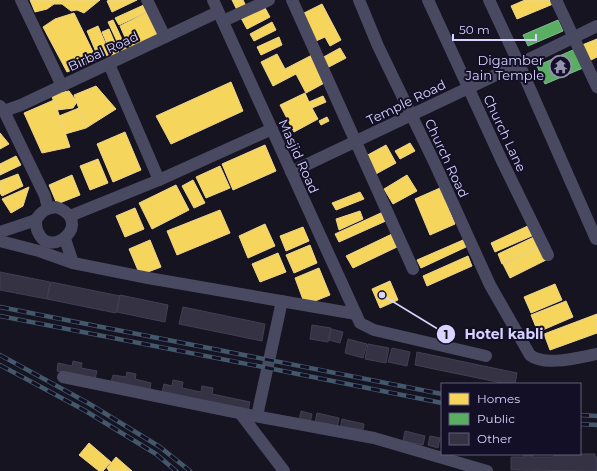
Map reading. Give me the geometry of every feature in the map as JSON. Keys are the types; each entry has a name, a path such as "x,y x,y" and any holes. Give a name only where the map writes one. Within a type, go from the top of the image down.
{"street":[{"path":"22,0 62,86"},
{"path":"147,0 165,37"},
{"name":"Masjid Road","path":"213,0 358,319"},
{"name":"Birbal Road","path":"2,109 21,105 165,37 268,0"},
{"path":"292,0 413,269"},
{"name":"Church Road","path":"359,0 378,46 412,115 490,285 530,356 535,359 558,361 597,354"},
{"name":"Church Lane","path":"428,0 468,88 548,255"},
{"path":"488,0 519,64 596,239"},
{"path":"556,0 597,87"},
{"name":"Temple Road","path":"291,172 597,26"},
{"path":"109,64 158,180"},
{"path":"2,109 45,196 48,208"},
{"path":"70,216 158,180 272,129"},
{"path":"56,207 64,210 70,216 72,224 70,232 65,239 58,242 50,242 42,238 38,232 36,220 39,214 48,208 56,207"},
{"path":"0,232 36,220"},
{"path":"65,239 73,263"},
{"path":"0,241 39,251 73,263 148,278 282,301 358,319 374,330 486,356"},
{"path":"256,416 282,301"},
{"path":"63,377 240,413 374,438 464,468 487,471"},
{"path":"240,413 284,471"}],"building: Homes":[{"path":"30,0 100,0 84,13 77,10 71,11 62,4 54,4 47,9 35,12"},
{"path":"137,0 112,12 107,1"},
{"path":"232,0 243,0 246,6 237,10"},
{"path":"525,0 552,0 553,4 517,19 511,6"},
{"path":"146,4 149,11 119,25 115,18"},
{"path":"322,4 341,40 330,46 325,37 316,41 302,14"},
{"path":"264,6 270,17 247,29 241,18"},
{"path":"148,12 160,37 131,51 120,26"},
{"path":"74,13 97,60 67,72 43,27 55,19"},
{"path":"113,20 127,50 122,52 108,22"},
{"path":"272,22 276,30 254,41 250,34"},
{"path":"98,26 110,54 99,59 87,31"},
{"path":"109,29 120,55 113,58 102,32"},
{"path":"279,37 282,45 261,55 257,47"},
{"path":"597,39 597,57 589,61 582,45"},
{"path":"340,48 346,58 325,69 320,59"},
{"path":"277,54 285,69 314,54 328,81 306,93 296,74 273,86 261,62"},
{"path":"231,82 243,111 171,144 156,116"},
{"path":"96,86 116,109 86,128 74,95"},
{"path":"69,91 77,102 73,108 57,110 51,94"},
{"path":"305,93 309,102 323,96 326,102 312,108 318,119 294,132 280,105"},
{"path":"54,100 70,147 42,153 24,113"},
{"path":"79,108 86,128 65,134 59,116"},
{"path":"327,117 329,121 321,125 319,121"},
{"path":"125,132 141,170 113,182 97,144"},
{"path":"0,133 9,144 0,149"},
{"path":"410,143 415,151 400,159 395,151"},
{"path":"265,145 276,171 233,190 222,164"},
{"path":"386,145 396,163 374,175 364,157"},
{"path":"16,156 21,165 0,175 0,164"},
{"path":"98,159 108,183 90,190 80,166"},
{"path":"220,166 230,188 206,198 196,177"},
{"path":"18,174 23,186 2,196 0,193 0,181"},
{"path":"72,175 80,195 57,204 49,185"},
{"path":"407,175 417,191 393,204 384,189"},
{"path":"193,180 205,203 194,208 182,186"},
{"path":"176,185 189,210 152,229 139,203"},
{"path":"29,187 23,206 11,213 2,199"},
{"path":"440,188 455,224 430,235 415,199"},
{"path":"360,192 364,199 336,210 332,203"},
{"path":"135,208 144,229 125,237 116,216"},
{"path":"220,210 230,233 177,255 167,231"},
{"path":"360,211 363,219 339,230 336,219"},
{"path":"383,212 388,220 339,242 335,234"},
{"path":"265,224 275,246 248,258 239,236"},
{"path":"530,225 534,235 495,252 491,243"},
{"path":"303,227 309,241 286,251 280,236"},
{"path":"392,234 399,246 353,268 346,256"},
{"path":"536,236 541,246 502,264 498,254"},
{"path":"150,240 161,267 140,275 129,249"},
{"path":"463,240 466,247 421,268 417,260"},
{"path":"310,245 317,263 294,273 286,255"},
{"path":"541,246 546,260 510,278 503,264"},
{"path":"278,253 286,272 260,282 252,264"},
{"path":"468,256 472,266 427,286 423,276"},
{"path":"319,268 330,295 305,305 295,278"},
{"path":"390,281 398,300 380,308 372,289"},
{"path":"555,284 562,300 531,313 524,297"},
{"path":"566,301 573,317 538,332 531,315"},
{"path":"597,314 597,333 550,350 544,334"},
{"path":"89,443 111,462 103,471 99,471 79,455"},
{"path":"116,457 132,471 109,471 107,468"}],"building: Public":[{"path":"558,20 563,31 528,46 523,35"},
{"name":"Digamber Jain Temple","path":"575,49 583,68 545,84 537,66"}],"building: Other":[{"path":"0,272 50,282 47,299 0,290"},
{"path":"51,282 120,296 116,313 47,299"},
{"path":"120,295 168,305 165,322 117,312"},
{"path":"183,307 265,324 262,341 179,324"},
{"path":"312,325 331,328 328,342 310,339"},
{"path":"331,329 343,332 340,343 329,340"},
{"path":"348,339 367,344 363,358 345,353"},
{"path":"368,344 389,348 386,363 365,359"},
{"path":"392,348 410,352 407,366 388,362"},
{"path":"417,352 517,373 515,383 502,383 415,365"},
{"path":"73,361 82,363 81,368 97,371 95,379 57,371 58,363 72,366"},
{"path":"127,372 136,374 135,379 151,383 150,390 111,382 113,375 126,377"},
{"path":"173,380 183,382 182,388 201,392 202,386 213,388 212,394 250,402 248,411 162,392 164,384 172,386"},
{"path":"301,411 312,414 310,423 299,420"},
{"path":"317,413 339,418 337,429 315,423"},
{"path":"342,419 364,424 362,434 340,429"},
{"path":"405,431 425,436 423,445 403,441"},
{"path":"430,436 440,438 438,448 428,445"},
{"path":"595,454 595,457 597,457 597,471 511,470 511,457 524,457 524,455 533,455 533,457 554,457 554,455"}],"railway":[{"path":"0,307 441,394"},
{"path":"0,316 441,403"},
{"path":"0,355 88,403 160,447 190,471"},
{"path":"0,365 84,410 156,454 176,471"},
{"path":"581,415 597,416"},
{"path":"581,424 597,425"}],"place":[{"name":"Digamber Jain Temple","path":"560,67"},
{"name":"Hotel kabli","path":"382,295"}]}
